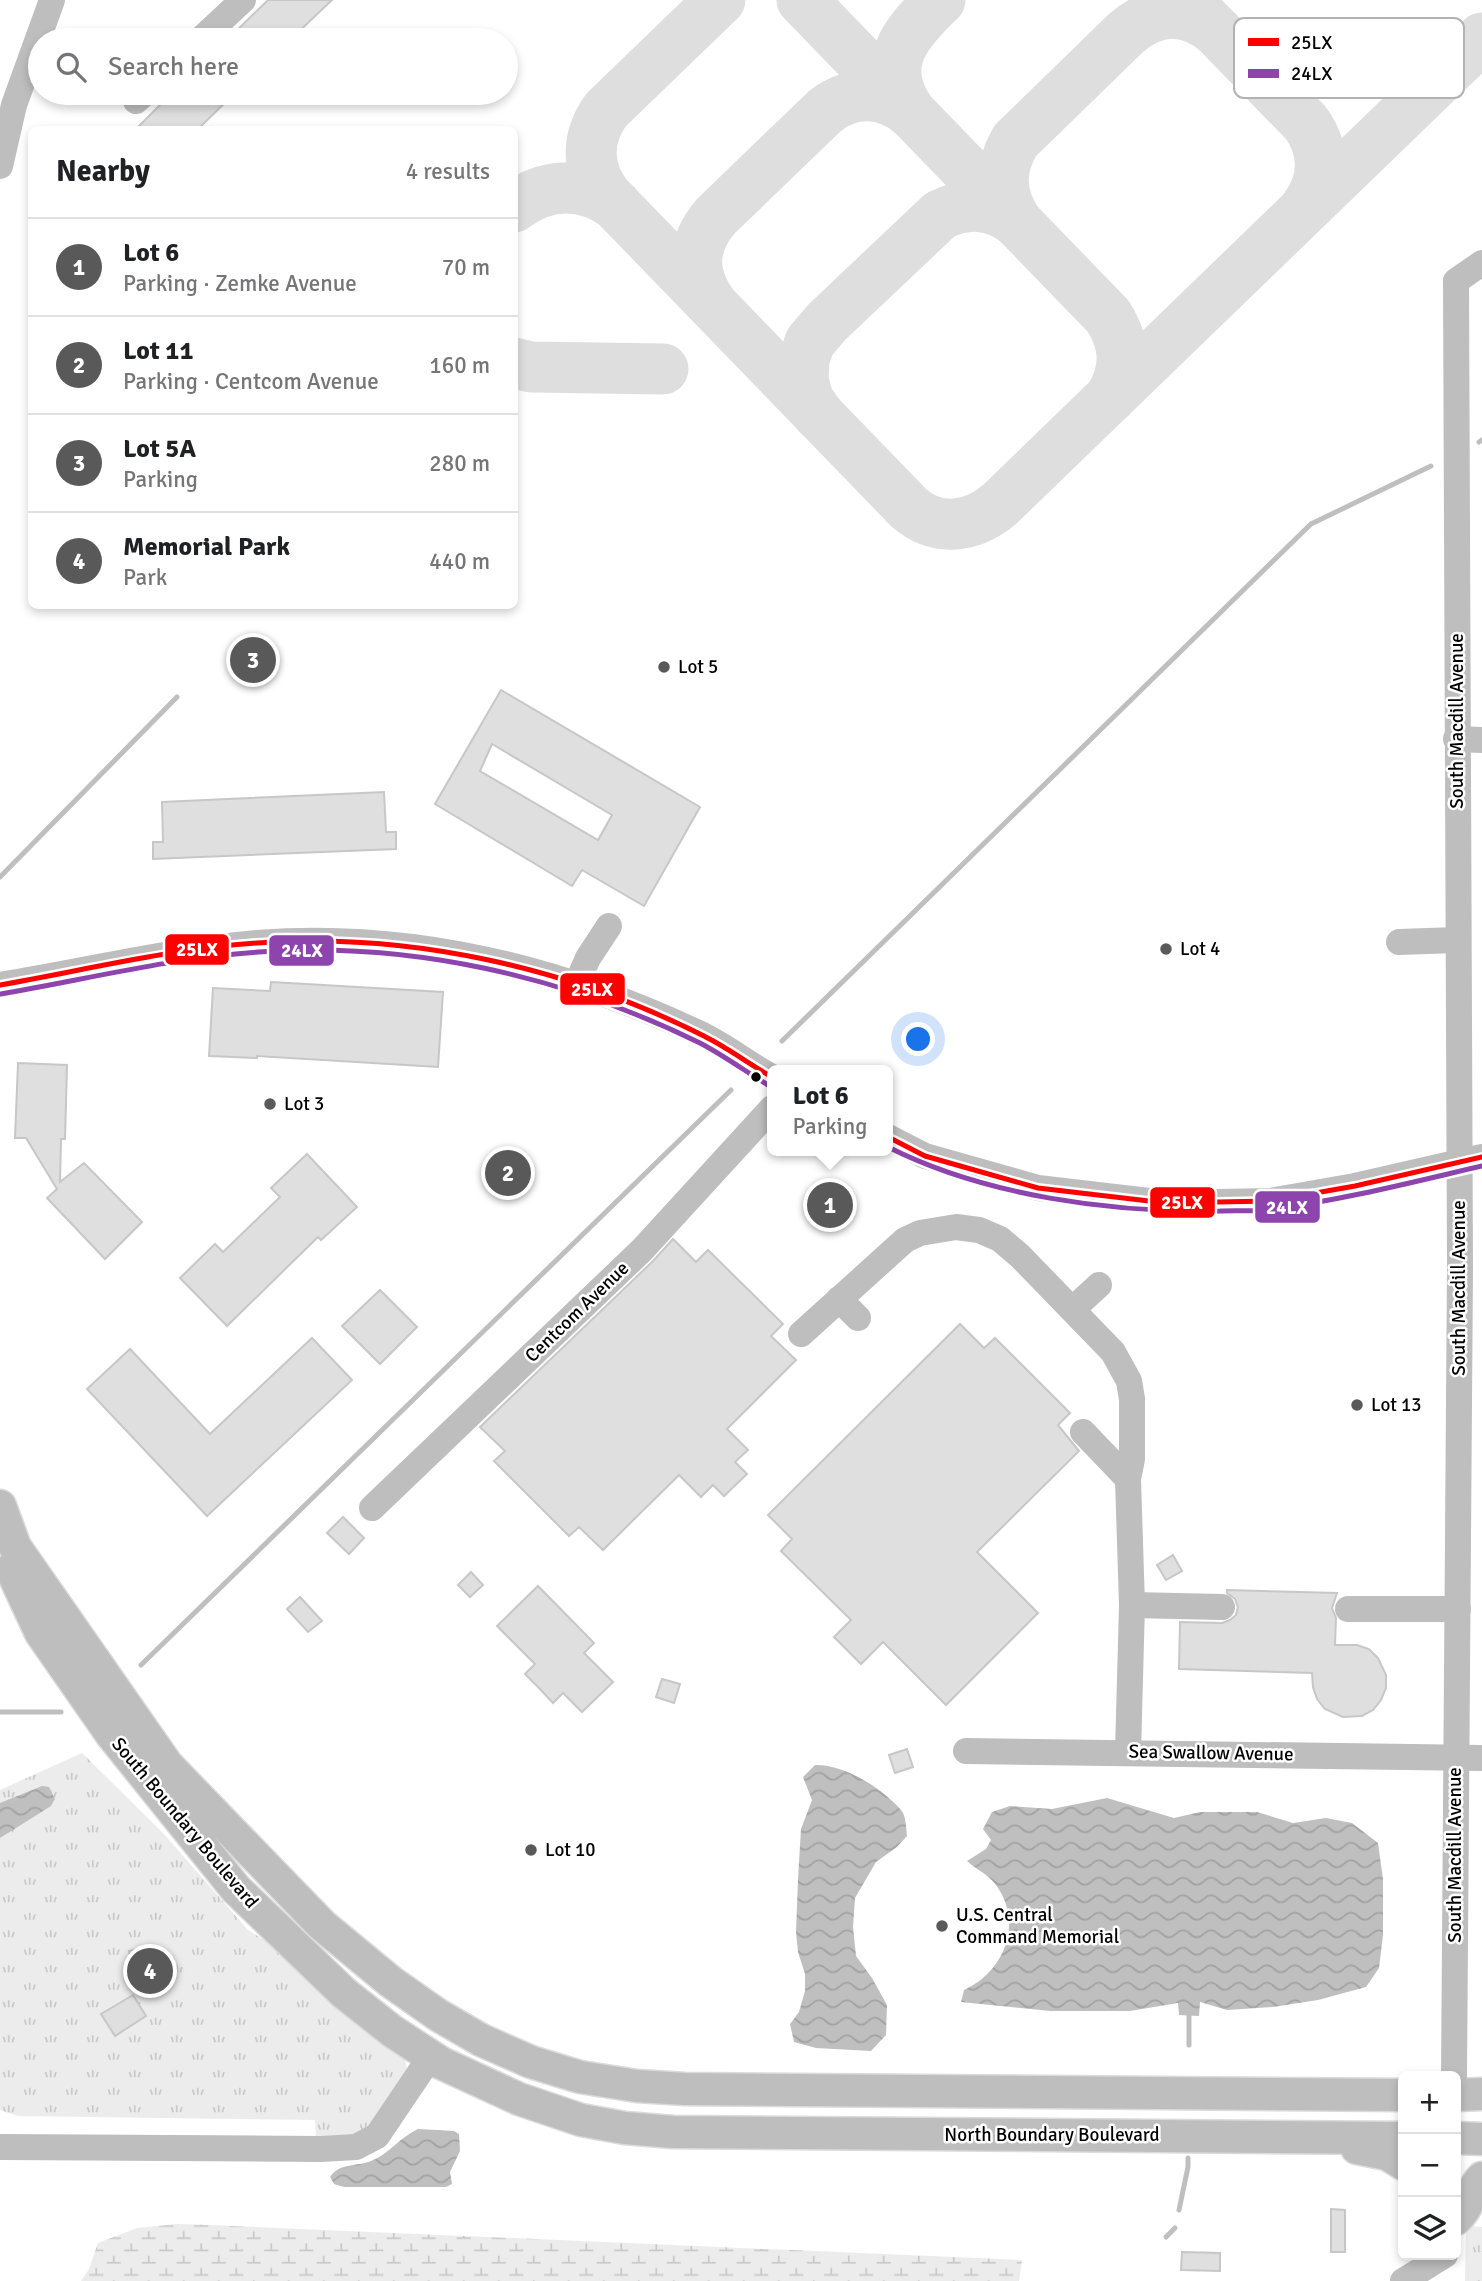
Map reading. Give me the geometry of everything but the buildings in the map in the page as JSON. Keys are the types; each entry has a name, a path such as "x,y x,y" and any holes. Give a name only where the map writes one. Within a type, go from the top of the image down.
{"main road":[{"name":"South Boundary Boulevard","path":"0,1506 15,1547 167,1765 322,1925 391,1982 438,2015 481,2040 531,2063 580,2077 637,2086 734,2091 1398,2095"},
{"name":"South Boundary Boulevard","path":"15,1547 14,1575 41,1633 113,1735 236,1889 344,1993 392,2031 430,2056 478,2082 519,2099 581,2120 625,2127 700,2133"},
{"path":"1461,2095 1482,2094"},
{"name":"North Boundary Boulevard","path":"700,2133 1398,2138"},
{"path":"1301,2137 1387,2154 1398,2161"},
{"path":"1461,2138 1482,2139"},
{"path":"1461,2215 1474,2187 1482,2178"}],"street":[{"path":"42,28 52,0"},
{"path":"214,28 243,0"},
{"path":"0,166 14,106 28,67"},
{"name":"South Macdill Avenue","path":"1454,2071 1458,1609 1471,1433 1470,1160 1457,940 1470,799 1455,332 1456,281 1482,263"},
{"path":"577,984 588,958 609,926"},
{"path":"0,985 171,954 256,943 327,940 375,943 471,955 551,974 697,1032 767,1074"},
{"path":"1399,942 1457,940"},
{"name":"Centcom Avenue","path":"372,1508 642,1250 767,1113"},
{"path":"893,1140 925,1156 1038,1188 1166,1203 1270,1201 1355,1186 1470,1160"},
{"path":"801,1334 905,1240 920,1233 956,1227 979,1230 1007,1244 1113,1352 1129,1381 1132,1399 1132,1459 1128,1479 1132,1605 1128,1752"},
{"path":"1073,1309 1099,1285"},
{"path":"839,1299 858,1318"},
{"path":"1083,1432 1128,1479"},
{"path":"1132,1605 1222,1607"},
{"path":"1348,1609 1458,1609"},
{"name":"Sea Swallow Avenue","path":"966,1751 1482,1758"},
{"path":"0,2147 356,2147 377,2136 430,2056"},
{"path":"1403,2281 1445,2264"},
{"path":"1420,2281 1445,2264"}],"green space":[{"path":"82,1753 163,1833 248,1930 269,1943 405,2060 407,2068 379,2119 359,2136 316,2138 315,2120 18,2116 0,2110 0,1790"},
{"path":"177,2224 1022,2260 1019,2281 81,2281 89,2269 98,2243 137,2228"},
{"path":"1466,2226 1482,2227 1482,2281 1465,2281"}],"water":[{"path":"815,1765 838,1769 862,1779 893,1802 905,1818 907,1836 876,1862 855,1898 853,1927 856,1956 887,2005 886,2035 871,2051 816,2048 794,2042 790,2024 799,2012 805,1991 805,1974 798,1952 796,1932 798,1879 801,1829 812,1800 803,1777"},
{"path":"42,1786 49,1787 55,1799 51,1806 0,1838 0,1803"},
{"path":"1107,1798 1174,1818 1200,1812 1257,1812 1293,1823 1326,1818 1352,1823 1378,1843 1383,1879 1383,1935 1379,1968 1366,1987 1318,2000 1227,2010 1200,2002 1199,2016 1179,2015 1178,2003 1130,2011 1050,2011 961,2002 964,1990 978,1982 999,1959 1009,1930 1004,1900 996,1885 967,1861 986,1849 991,1840 983,1829 992,1812 1010,1806 1052,1809"},
{"path":"418,2129 454,2131 459,2134 460,2151 450,2172 452,2184 446,2187 344,2187 334,2184 330,2177 334,2172 377,2158"}],"waterway":[{"path":"782,1041 1311,524 1431,466"},
{"path":"0,877 177,697"},
{"path":"141,1665 731,1090"},
{"path":"0,1712 61,1712"},
{"path":"1189,2016 1189,2045"},
{"path":"1179,2210 1188,2158"},
{"path":"1166,2237 1175,2228"}],"taxiway":[{"path":"720,0 606,110 592,142 595,175 607,196 909,508 920,516 942,524 977,519 999,505 1420,98"},
{"path":"802,0 1108,316 1118,337 1122,357 1122,367 1110,398"},
{"path":"911,113 901,96 896,65 906,38 940,0"},
{"path":"1193,7 1234,49"},
{"path":"1017,222 1007,201 1003,182 1006,162 1015,141 1126,33 1149,18 1172,13 1195,18 1218,32"},
{"path":"1464,55 1482,38"},
{"path":"712,304 697,270 698,248 702,237 716,216 825,111 846,99 868,96 890,100 911,113"},
{"path":"1282,98 1306,123 1320,155 1319,177 1312,198 1305,208"},
{"path":"518,204 539,193 565,188 591,192 616,205"},
{"path":"818,414 808,399 803,380 804,359 810,342 827,322 940,215 960,208 980,206 999,211 1017,222"},
{"path":"518,364 531,367 663,369"}],"transit line":[{"name":"25LX","path":"0,985 160,955 257,943 372,943 429,949 486,959 598,991 704,1036 767,1074"},
{"name":"24LX","path":"1,994 162,964 258,952 372,952 428,958 485,968 595,999 700,1043 767,1084"},
{"name":"25LX","path":"893,1140 925,1156 1038,1188 1166,1203 1270,1201 1355,1186 1482,1157"},
{"name":"24LX","path":"893,1149 966,1178 1007,1189 1093,1205 1179,1211 1260,1210 1299,1205 1482,1166"}],"place":[{"name":"Lot 5A","path":"253,660"},
{"name":"Lot 5","path":"664,667"},
{"name":"Lot 4","path":"1166,949"},
{"name":"Lot 3","path":"270,1104"},
{"name":"Lot 11","path":"508,1173"},
{"name":"Lot 6","path":"830,1205"},
{"name":"Lot 13","path":"1357,1405"},
{"name":"Lot 10","path":"531,1850"},
{"name":"U.S. Central Command Memorial","path":"942,1926"},
{"name":"Memorial Park","path":"150,1971"}]}
